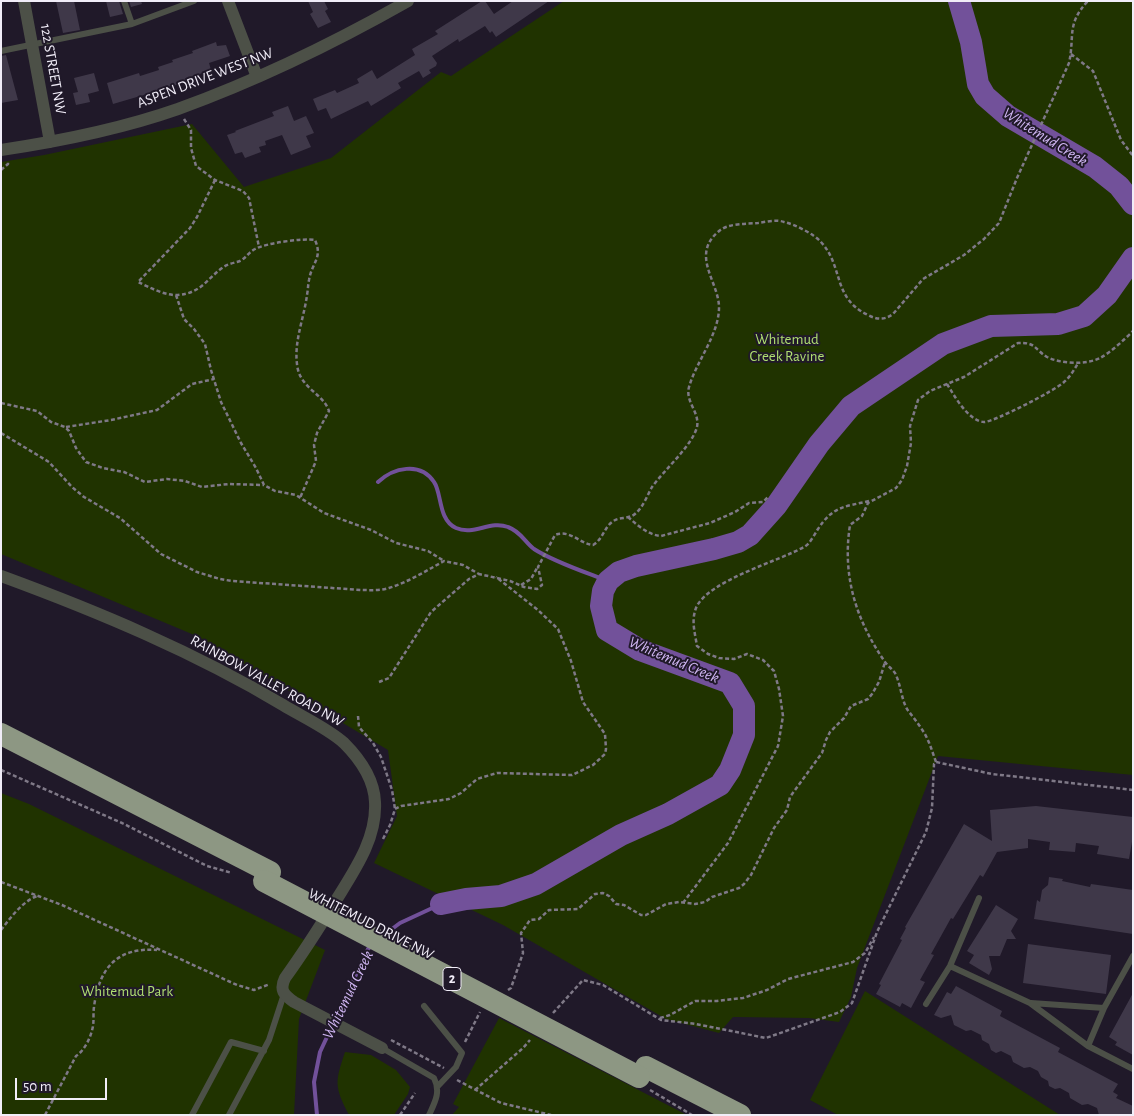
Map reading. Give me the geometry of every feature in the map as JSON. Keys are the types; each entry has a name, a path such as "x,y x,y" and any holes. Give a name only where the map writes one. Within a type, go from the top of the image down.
{"highway":[{"name":"WHITEMUD DRIVE NW","path":"1,734 713,1115"},
{"name":"WHITEMUD DRIVE NW","path":"1,750 61,776 267,877"},
{"name":"WHITEMUD DRIVE NW","path":"644,1078 740,1115"}],"street":[{"name":"122 STREET NW","path":"24,1 50,142"},
{"path":"228,1 257,77"},
{"name":"ASPEN DRIVE WEST NW","path":"1,150 50,142 113,128 178,109 257,77 351,34 408,1"},
{"name":"RAINBOW VALLEY ROAD NW","path":"1,576 71,602 145,633 241,681 342,742 363,764 373,786 376,800 375,818 370,836 358,865 282,984 289,998"},
{"path":"289,998 384,1043"}],"lane":[{"path":"124,1 132,24"},
{"path":"1,51 132,24 194,1"},
{"path":"926,1004 950,966 979,898"},
{"path":"1088,1046 1104,1008 1133,956"},
{"path":"950,966 1030,1003 1088,1046 1133,1069"},
{"path":"229,1115 264,1051 289,998"},
{"path":"1030,1003 1104,1008"},
{"path":"424,1006 462,1053 456,1067 438,1086"},
{"path":"192,1115 231,1042 264,1051"},
{"path":"384,1043 434,1078 438,1086 438,1094 428,1115"}],"path":[{"path":"521,585 531,578 553,537 559,534 572,536 586,544 593,545 615,519 634,515 654,485 696,430 697,418 690,403 689,389 716,323 719,311 718,296 706,266 706,257 710,243 717,232 726,227 777,221 807,232 818,239 826,249 846,299 872,317 887,318 923,279 964,255 984,239 999,223 1069,62 1075,20 1079,10 1088,1"},
{"path":"1071,54 1094,71 1121,140 1133,156"},
{"path":"178,109 191,130 190,148 196,166 215,180 243,191 249,198 259,248"},
{"path":"215,180 190,228 138,282 176,295 192,292 210,280 224,267 241,260 253,250 307,238 315,240 319,248 318,259 312,269 299,330 296,362 299,376 318,398 327,405 329,411 317,433 314,445 316,461 300,498"},
{"path":"176,295 184,319 205,344 221,402 264,485"},
{"path":"683,903 732,836 778,746 783,716 774,671 763,660 747,654 734,658 719,658 708,654 698,646 693,626 696,608 708,593 759,566 807,546 823,522 836,508 871,500 896,488 902,480 907,466 911,443 910,426 918,400 930,391 964,377 1018,343 1027,342 1035,345 1050,358 1074,363 1100,358 1133,331"},
{"path":"947,384 963,408 974,418 984,422 1006,414 1054,389 1072,373 1078,362"},
{"path":"65,427 112,420 157,410 192,384 214,379"},
{"path":"1,403 37,411 51,422 65,427 86,462 124,472 145,482 168,479 202,486 229,484 264,485 275,491 296,495 324,513 372,530 396,543 428,551 444,561 463,566 479,574 533,589 540,588 542,585 538,565"},
{"path":"1,433 49,462 72,487 120,518 161,554 197,572 220,579 361,590 380,589 389,588 409,580 444,561"},
{"path":"628,517 644,530 661,536 710,523 749,503 763,502 768,497"},
{"path":"659,1018 670,1015 695,1001 743,998 767,990 788,979 853,962 865,953 877,932 929,824 932,808 934,764 936,762 923,730 903,700 895,674 885,662 868,633 850,589 848,552 850,525 862,516 871,500"},
{"path":"379,682 390,678 431,612 454,590 479,574"},
{"path":"395,809 406,804 449,799 461,793 477,779 484,776 509,773 549,776 572,775 598,762 604,754 606,749 605,734 583,702 571,661 558,629 538,610 495,577"},
{"path":"504,994 511,988 523,953 521,933 530,920 539,919 549,910 578,909 590,897 599,893 609,896 616,904 624,905 641,915 646,915 666,904 705,902 712,896 739,888 744,884 751,875 774,828 787,810 790,797 822,752 830,732 844,718 851,706 868,699 872,694 879,682 885,662"},
{"path":"358,716 360,727 381,757 392,790 395,809 390,826 381,843"},
{"path":"936,762 992,774 1133,790"},
{"path":"1,770 122,823 207,866 237,874"},
{"path":"1,882 38,895 247,988 254,990 270,984"},
{"path":"1,930 15,913 38,895"},
{"path":"553,1014 583,980 603,986 659,1018 766,1038 840,1012 852,1003 877,932"},
{"path":"45,1115 76,1056 82,1052 89,1038 93,1027 97,991 111,962 124,953 151,949 160,950"},
{"path":"460,1051 482,1008"},
{"path":"475,1090 523,1048 535,1034"},
{"path":"384,1043 446,1069 464,1085 500,1103 551,1115"},
{"path":"644,1078 692,1115"},
{"path":"400,1115 415,1093"}],"green space":[{"name":"Whitemud Creek Ravine","path":"564,1 1133,1 1133,775 938,756 857,968 851,997 839,1022 809,1018 733,1017 719,1033 666,1019 503,925 374,863 397,816 388,750 199,637 1,554 1,162 44,155 192,124 244,187 331,158 441,72 451,76"},
{"name":"Whitemud Park","path":"1,793 29,804 325,950 299,1019 294,1115 1,1115"},
{"path":"865,991 1060,1115 838,1115 810,1100"},
{"path":"499,1018 687,1115 452,1115 459,1107 453,1104"},
{"path":"345,1052 371,1055 396,1070 410,1087 408,1094 394,1115 349,1115 341,1097 338,1084 339,1070"}],"building":[{"path":"56,1 74,1 80,30 63,33"},
{"path":"106,1 119,1 123,14 110,17"},
{"path":"129,1 141,1 142,4 131,7"},
{"path":"308,1 324,1 328,9 325,11 331,22 318,28 310,14 313,12"},
{"path":"482,1 485,1 494,14 513,1 549,1 496,37 485,26 459,42 458,39 432,56 437,63 436,66 429,70 431,73 423,78 419,71 398,83 401,88 371,106 368,101 331,119 326,108 318,111 313,99 335,90 337,93 359,83 357,79 372,70 377,79 415,55 412,49 438,34 435,31"},
{"path":"216,42 217,46 226,45 230,56 209,63 211,70 188,78 189,80 171,87 113,104 107,83 139,73 140,76 159,70 158,67 173,62 172,60"},
{"path":"6,55 18,100 1,103 1,56"},
{"path":"94,73 99,91 88,94 90,102 76,105 73,93 78,92 74,78"},
{"path":"288,106 294,121 306,116 314,133 306,136 311,147 291,155 282,135 265,141 266,145 259,147 261,152 245,158 242,152 235,154 227,135 274,116 272,112"},
{"path":"1036,806 1133,817 1133,836 1129,859 1097,854 1099,846 1076,843 1075,852 1049,850 1050,842 1028,839 1028,848 997,852 983,877 980,875 953,919 951,918 931,954 934,955 920,980 925,982 911,1008 902,1003 900,1007 876,994 881,985 879,984 902,940 900,939 905,927 964,824 992,841 990,810"},
{"path":"1049,877 1090,887 1091,884 1133,890 1133,934 1034,919 1037,900 1040,902 1042,890 1048,885"},
{"path":"996,905 1018,919 1011,931 1016,939 1007,939 1000,956 989,956 992,969 989,975 969,963 974,955 967,951"},
{"path":"1028,944 1111,955 1106,994 1023,983"},
{"path":"956,986 1002,1011 1000,1016 1060,1048 1058,1052 1118,1084 1113,1092 1118,1095 1116,1098 1133,1106 1133,1115 1099,1115 1097,1108 1088,1104 1082,1105 1070,1098 1069,1093 1060,1088 1055,1089 1049,1086 1048,1081 1041,1077 1038,1071 1030,1067 1024,1068 1013,1062 1011,1056 1001,1051 996,1053 991,1050 989,1044 982,1040 981,1035 954,1025 951,1015 941,1018 934,1015 947,992 951,994"},
{"path":"1133,993 1133,1055 1115,1045 1117,1042 1109,1037"}],"waterway":[{"name":"Whitemud Creek","path":"959,1 971,42 978,84 985,96 1008,116 1095,167 1119,186 1133,204"},
{"name":"Whitemud Creek","path":"441,904 466,899 501,896 536,884 621,835 668,814 720,785 730,770 744,735 744,706 730,683 640,650 607,630 601,606 603,591 608,581 619,572 636,566 714,549 738,542 750,535 776,506 819,444 851,406 943,344 991,326 1058,324 1084,316 1107,295 1133,258"},
{"path":"378,482 399,470 414,469 421,471 434,482 443,513 450,524 456,528 469,530 495,525 508,527 516,531 534,549 542,554 608,581"},
{"name":"Whitemud Creek","path":"384,935 400,923 441,904"},
{"name":"Whitemud Creek","path":"317,1115 314,1082 320,1052 371,946"}]}
